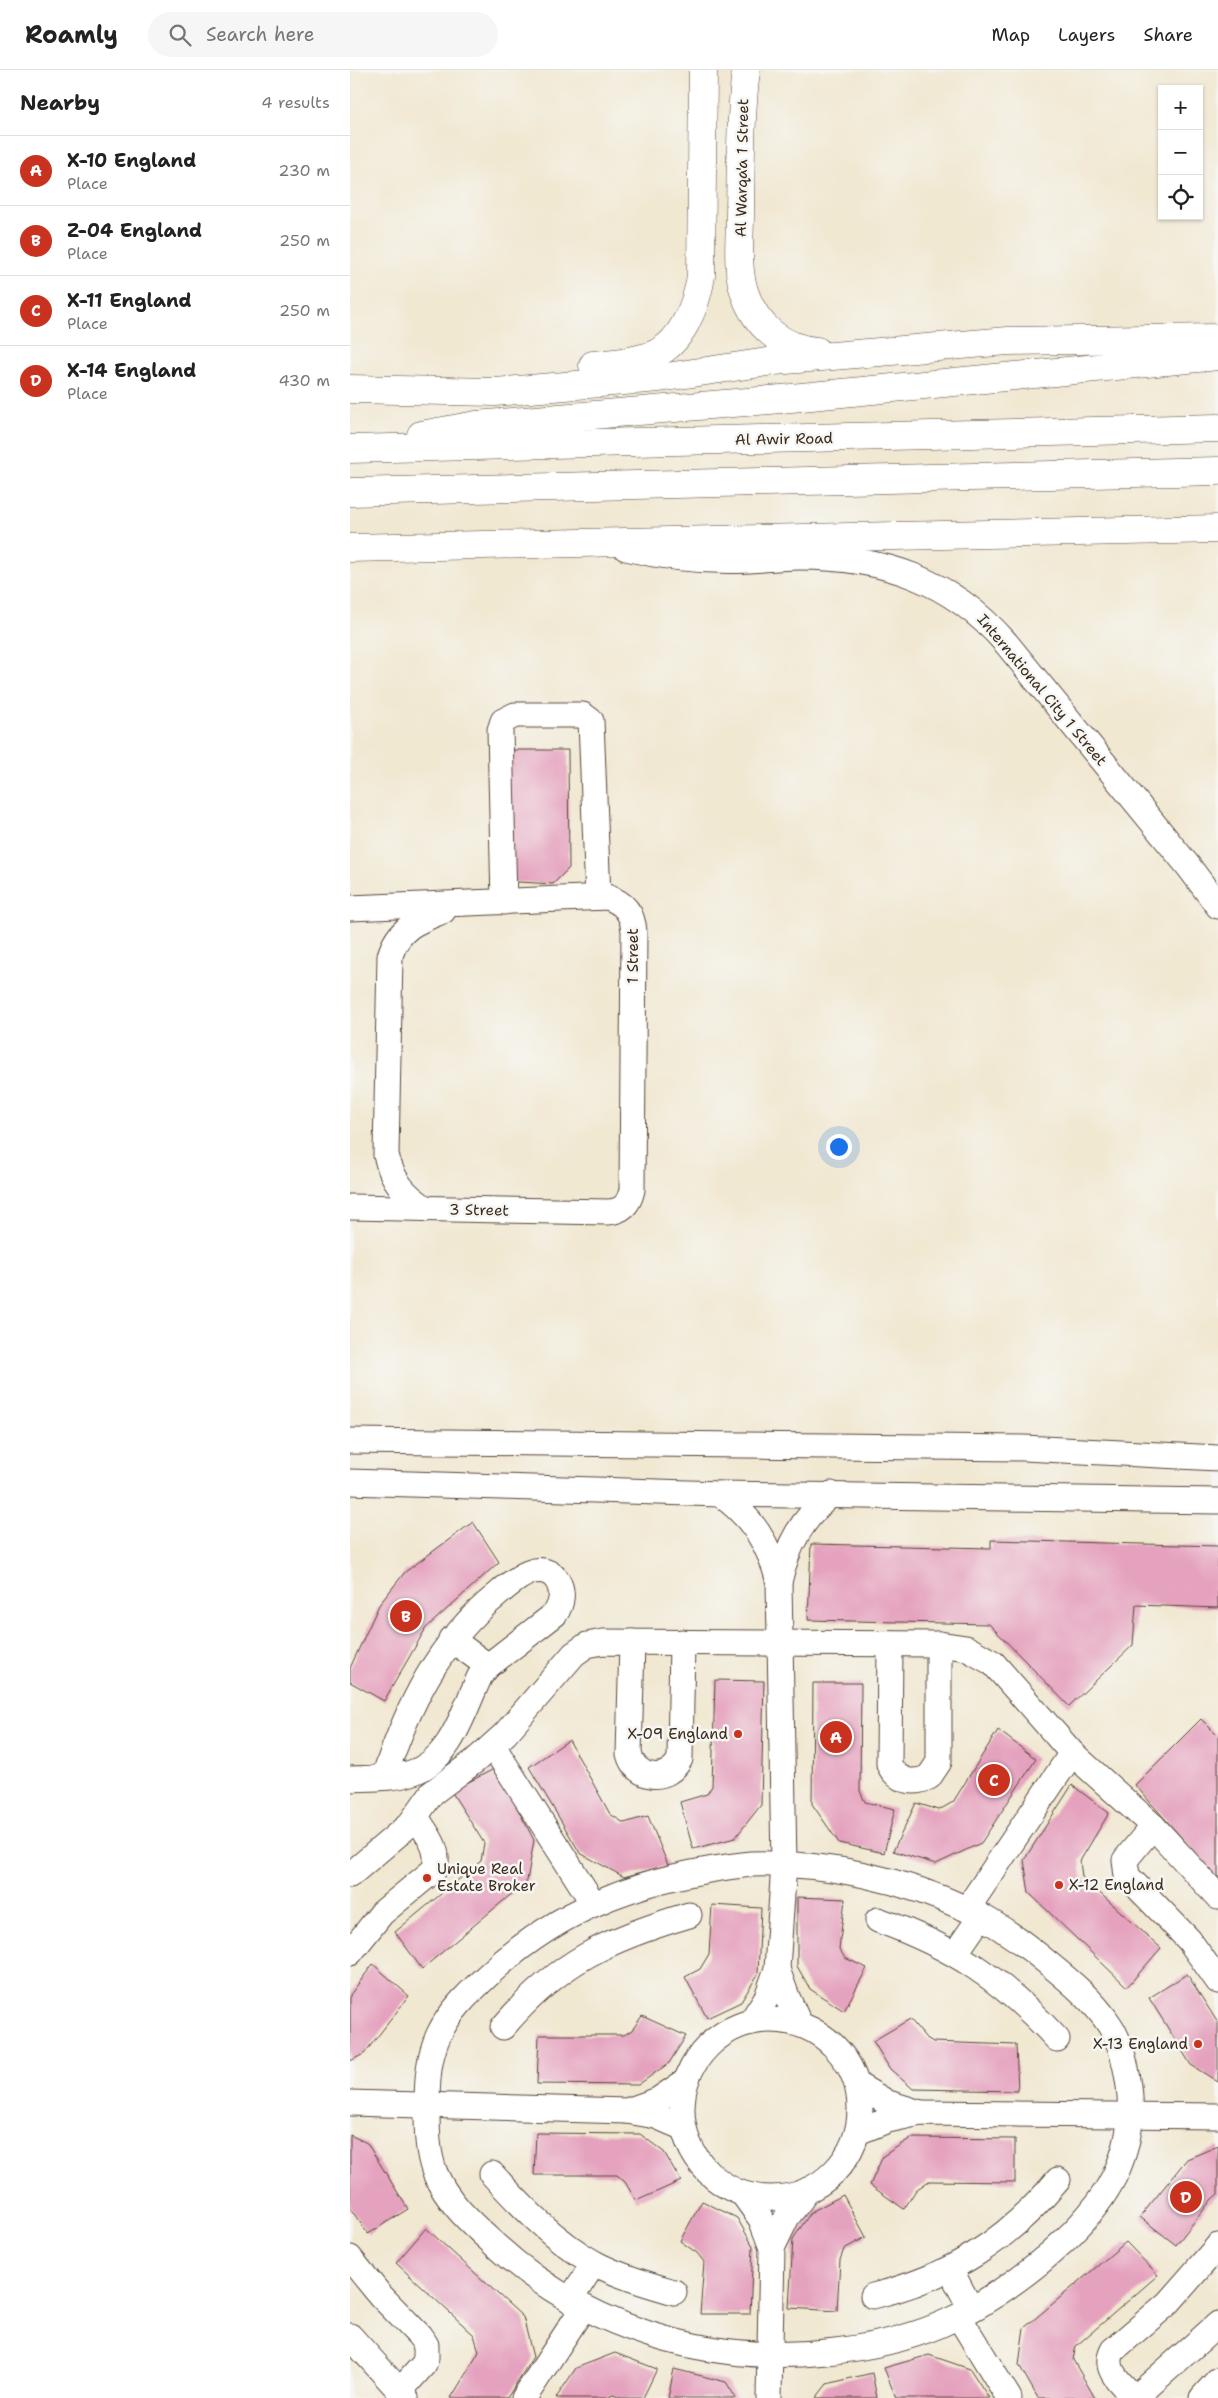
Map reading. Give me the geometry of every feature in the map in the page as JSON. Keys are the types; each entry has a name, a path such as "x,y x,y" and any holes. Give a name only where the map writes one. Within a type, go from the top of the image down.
{"main road":[{"path":"350,388 627,362 656,354 679,333 691,313 699,292 702,261 703,70"},
{"name":"Al Warqa'a 1 Street","path":"746,70 741,129 740,265 744,293 750,306 766,328 776,338 801,350 871,352"},
{"path":"350,388 495,392 659,378 774,361 1008,341 1218,338"},
{"path":"379,449 427,434 476,425 762,401 1218,356"},
{"name":"Al Awir Road","path":"350,449 1218,428"},
{"path":"350,492 1218,471"},
{"path":"350,548 1218,529"}],"street":[{"name":"International City 1 Street","path":"603,542 651,554 700,560 800,557 855,561 901,571 936,585 953,595 972,608 1006,642 1218,906"},
{"path":"504,902 500,730 503,721 515,715 583,715 591,721 598,897"},
{"name":"1 Street","path":"350,908 598,897 617,900 624,906 630,914 634,932 632,1190 630,1199 625,1206 618,1212 608,1212"},
{"path":"428,1209 408,1196 400,1187 389,1166 386,1155 390,956 399,935 407,927 417,920 462,904"},
{"name":"3 Street","path":"350,1208 608,1212"},
{"path":"350,1440 1024,1448 1218,1458"},
{"path":"1184,1456 1218,1450"},
{"path":"350,1482 720,1494 831,1494 1218,1501"},
{"path":"720,1494 743,1512 761,1535 774,1561 779,1583 784,1864 777,1969 767,1997 752,2022"},
{"path":"779,1583 785,1557 793,1539 817,1507 831,1494"},
{"path":"1158,1499 1218,1511"},
{"path":"350,1779 384,1777 411,1773 423,1768 442,1753 480,1676 488,1666 555,1614 561,1606 563,1596 561,1587 556,1579 548,1573 538,1571 528,1573 484,1606 451,1639 409,1712 384,1777"},
{"path":"451,1639 488,1666"},
{"path":"350,1875 416,1817 432,1793 493,1746 580,1649 595,1642 939,1644 966,1648 993,1663 1072,1753 1154,1826 1218,1897"},
{"path":"632,1642 629,1754 631,1761 640,1772 654,1776 667,1774 677,1765 680,1759 682,1642"},
{"path":"890,1644 889,1764 900,1778 911,1782 929,1777 939,1762 939,1644"},
{"path":"493,1746 585,1907 600,1947"},
{"path":"956,1954 974,1913 1072,1753"},
{"path":"350,1953 382,1913 434,1870 437,1863 436,1849 416,1817"},
{"path":"1154,1826 1125,1860 1126,1876 1189,1940 1218,1981"},
{"path":"751,1864 784,1864 825,1868 878,1879 939,1898 974,1913 1036,1953 1086,1998 1108,2022 1116,2036 1125,2066 1131,2115 1130,2131 1120,2166 1100,2201 1066,2239 1047,2256 1000,2292 965,2313 938,2327 895,2341 822,2352 770,2354 723,2351 629,2328 577,2304 503,2253 464,2215 446,2194 431,2160 428,2142 427,2105 428,2069 439,2034 448,2018 478,1984 511,1955 585,1907 622,1891 684,1874 751,1864"},
{"path":"503,2027 540,1988 561,1971 600,1947 639,1930 689,1915"},
{"path":"878,1920 912,1932 956,1954 1011,1994 1057,2039"},
{"path":"777,1969 786,1997 799,2024"},
{"path":"776,2020 799,2024 821,2034 839,2050 851,2067 858,2086 861,2109 858,2132 848,2156 831,2176 808,2190 780,2197 765,2198 744,2194 719,2181 699,2162 690,2146 684,2128 682,2104 686,2082 703,2051 717,2038 733,2028 752,2022 776,2020"},
{"path":"627,2111 658,2100 686,2082"},
{"path":"858,2086 888,2103 920,2113"},
{"path":"350,2103 627,2111 656,2116 684,2128"},
{"path":"858,2132 888,2120 920,2113 1218,2116"},
{"path":"492,2174 550,2231 594,2263 641,2283 674,2292"},
{"path":"873,2296 912,2285 950,2269 972,2257 1028,2215 1058,2180"},
{"path":"772,2248 787,2217 808,2190"},
{"path":"744,2194 761,2219 772,2248 769,2398"},
{"path":"1218,2246 1168,2303 1113,2350 1109,2360 1111,2371 1135,2398 1218,2324"},
{"path":"350,2258 380,2295 419,2334 426,2345 426,2358 424,2364 403,2394 350,2336"},
{"path":"524,2398 577,2304 594,2263"},
{"path":"950,2269 965,2313 1009,2398"},
{"path":"1202,2398 1218,2380"}],"building":[{"path":"507,750 568,750 569,868 553,884 501,881"},
{"path":"473,1522 499,1562 426,1628 384,1701 350,1682 350,1668 379,1605 405,1572"},
{"path":"991,1540 1218,1546 1218,1608 1136,1605 1133,1645 1069,1706 989,1624 808,1620 811,1544 991,1548"},
{"name":"X-09 England","path":"715,1680 764,1681 761,1805 735,1838 693,1849 680,1802 707,1794 712,1786"},
{"path":"813,1683 861,1683 860,1791 865,1802 895,1809 884,1853 839,1843 812,1804"},
{"path":"1201,1719 1218,1736 1218,1879 1135,1785"},
{"path":"998,1730 1036,1759 981,1843 936,1864 893,1851 916,1803 939,1810 953,1802"},
{"path":"569,1740 610,1814 624,1823 648,1816 668,1865 624,1877 580,1853 529,1767"},
{"path":"496,1768 534,1840 527,1881 422,1969 395,1932 481,1861 484,1843 451,1791"},
{"name":"X-12 England","path":"1072,1785 1109,1813 1080,1861 1082,1877 1161,1948 1127,1987 1029,1893 1024,1860"},
{"path":"797,1897 845,1899 839,1949 845,1958 867,1968 844,2011 810,1989 797,1966"},
{"path":"712,1905 761,1908 758,1974 741,2002 707,2018 685,1977 700,1969 709,1954"},
{"path":"373,1964 409,1996 364,2054 350,2061 350,1995"},
{"name":"X-13 England","path":"1187,1974 1218,2023 1218,2082 1191,2065 1149,1998"},
{"path":"642,2016 686,2036 669,2063 638,2085 537,2084 539,2035 624,2035 632,2030"},
{"path":"910,2019 925,2037 933,2042 1016,2045 1018,2091 913,2089 890,2069 873,2041"},
{"path":"536,2133 640,2134 664,2152 681,2181 636,2201 625,2182 617,2175 534,2175"},
{"path":"350,2135 367,2143 408,2209 368,2234 350,2208"},
{"path":"911,2138 1015,2139 1015,2182 929,2181 916,2190 904,2209 870,2185 883,2156"},
{"path":"1218,2146 1218,2194 1176,2245 1140,2217 1187,2159"},
{"path":"843,2195 866,2237 844,2249 840,2260 837,2311 789,2308 793,2239 811,2212"},
{"path":"702,2201 737,2218 753,2246 750,2314 700,2314 704,2262 697,2253 680,2241"},
{"path":"426,2228 523,2317 533,2357 507,2398 451,2398 479,2352 474,2335 396,2263"},
{"path":"1126,2242 1158,2275 1076,2346 1073,2360 1095,2398 1038,2398 1019,2365 1024,2328"},
{"path":"615,2353 657,2369 643,2398 621,2398 613,2395 608,2398 556,2398 576,2368"},
{"path":"929,2355 970,2369 989,2398 896,2398 884,2368"},
{"path":"674,2369 726,2382 736,2398 668,2398"},
{"path":"872,2373 877,2398 816,2398 827,2384"}],"place":[{"name":"Z-04 England","path":"406,1616"},
{"name":"X-09 England","path":"738,1734"},
{"name":"X-10 England","path":"836,1737"},
{"name":"X-11 England","path":"994,1780"},
{"name":"Unique Real Estate Broker","path":"427,1878"},
{"name":"X-12 England","path":"1059,1885"},
{"name":"X-13 England","path":"1198,2044"},
{"name":"X-14 England","path":"1186,2197"}]}
